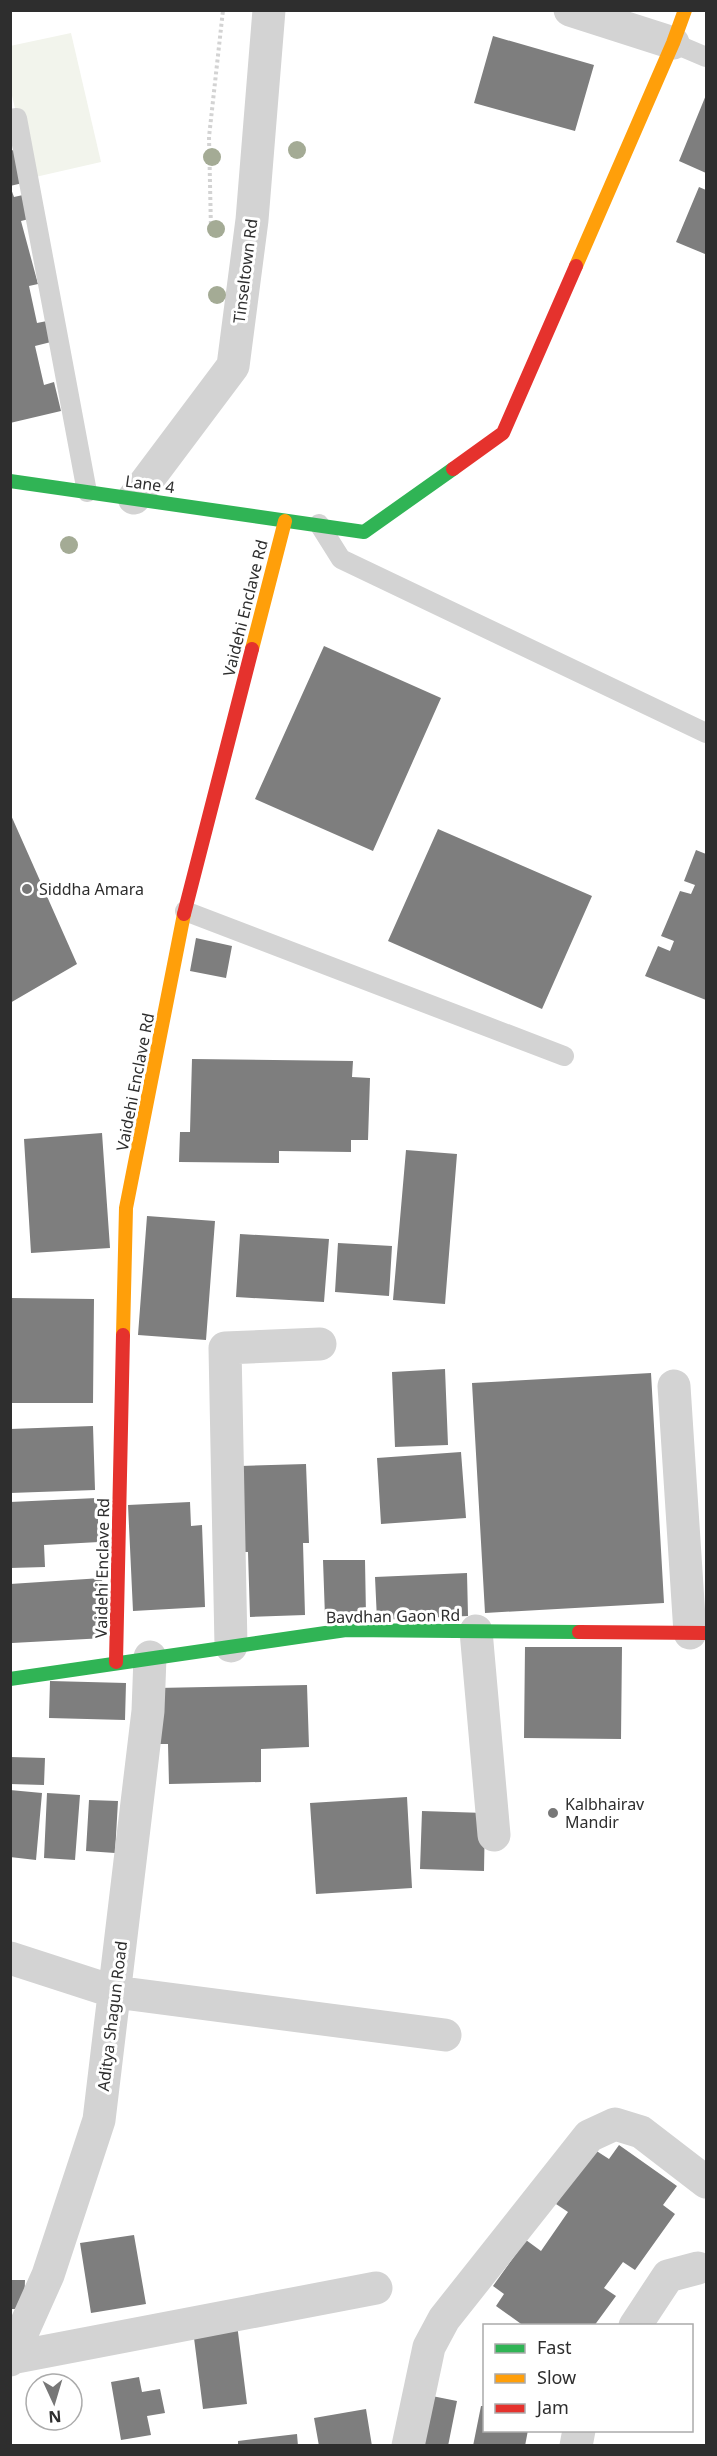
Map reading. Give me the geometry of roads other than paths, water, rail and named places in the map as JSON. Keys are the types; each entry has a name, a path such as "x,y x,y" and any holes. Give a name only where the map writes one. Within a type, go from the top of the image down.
{"street":[{"name":"Tinseltown Rd","path":"134,498 233,366 252,220 269,10"},
{"path":"570,10 673,43"},
{"name":"Lane 4","path":"10,481 364,532 503,433 673,43 685,10"},
{"name":"Vaidehi Enclave Rd","path":"116,1662 126,1208 185,911 285,521"},
{"path":"231,1646 225,1348 320,1344"},
{"path":"674,1386 698,1633"},
{"name":"Bavdhan Gaon Rd","path":"10,1679 346,1630 698,1633"},
{"path":"476,1631 494,1835"},
{"name":"Aditya Shagun Road","path":"11,2359 48,2275 99,2120 148,1712 150,1657"},
{"path":"10,1958 115,1992 445,2035"},
{"path":"408,2445 429,2347 444,2319 589,2136 615,2124 641,2132 706,2182"},
{"path":"636,2324 668,2276 704,2264"},
{"path":"11,2359 376,2288"}],"lane":[{"path":"673,43 706,57"},
{"path":"10,119 17,118 87,492"},
{"path":"320,524 341,559 706,733"},
{"path":"185,911 564,1056"}],"place":[{"name":"Siddha Amara","path":"27,889"},
{"name":"Kalbhairav Mandir","path":"553,1813"}]}
